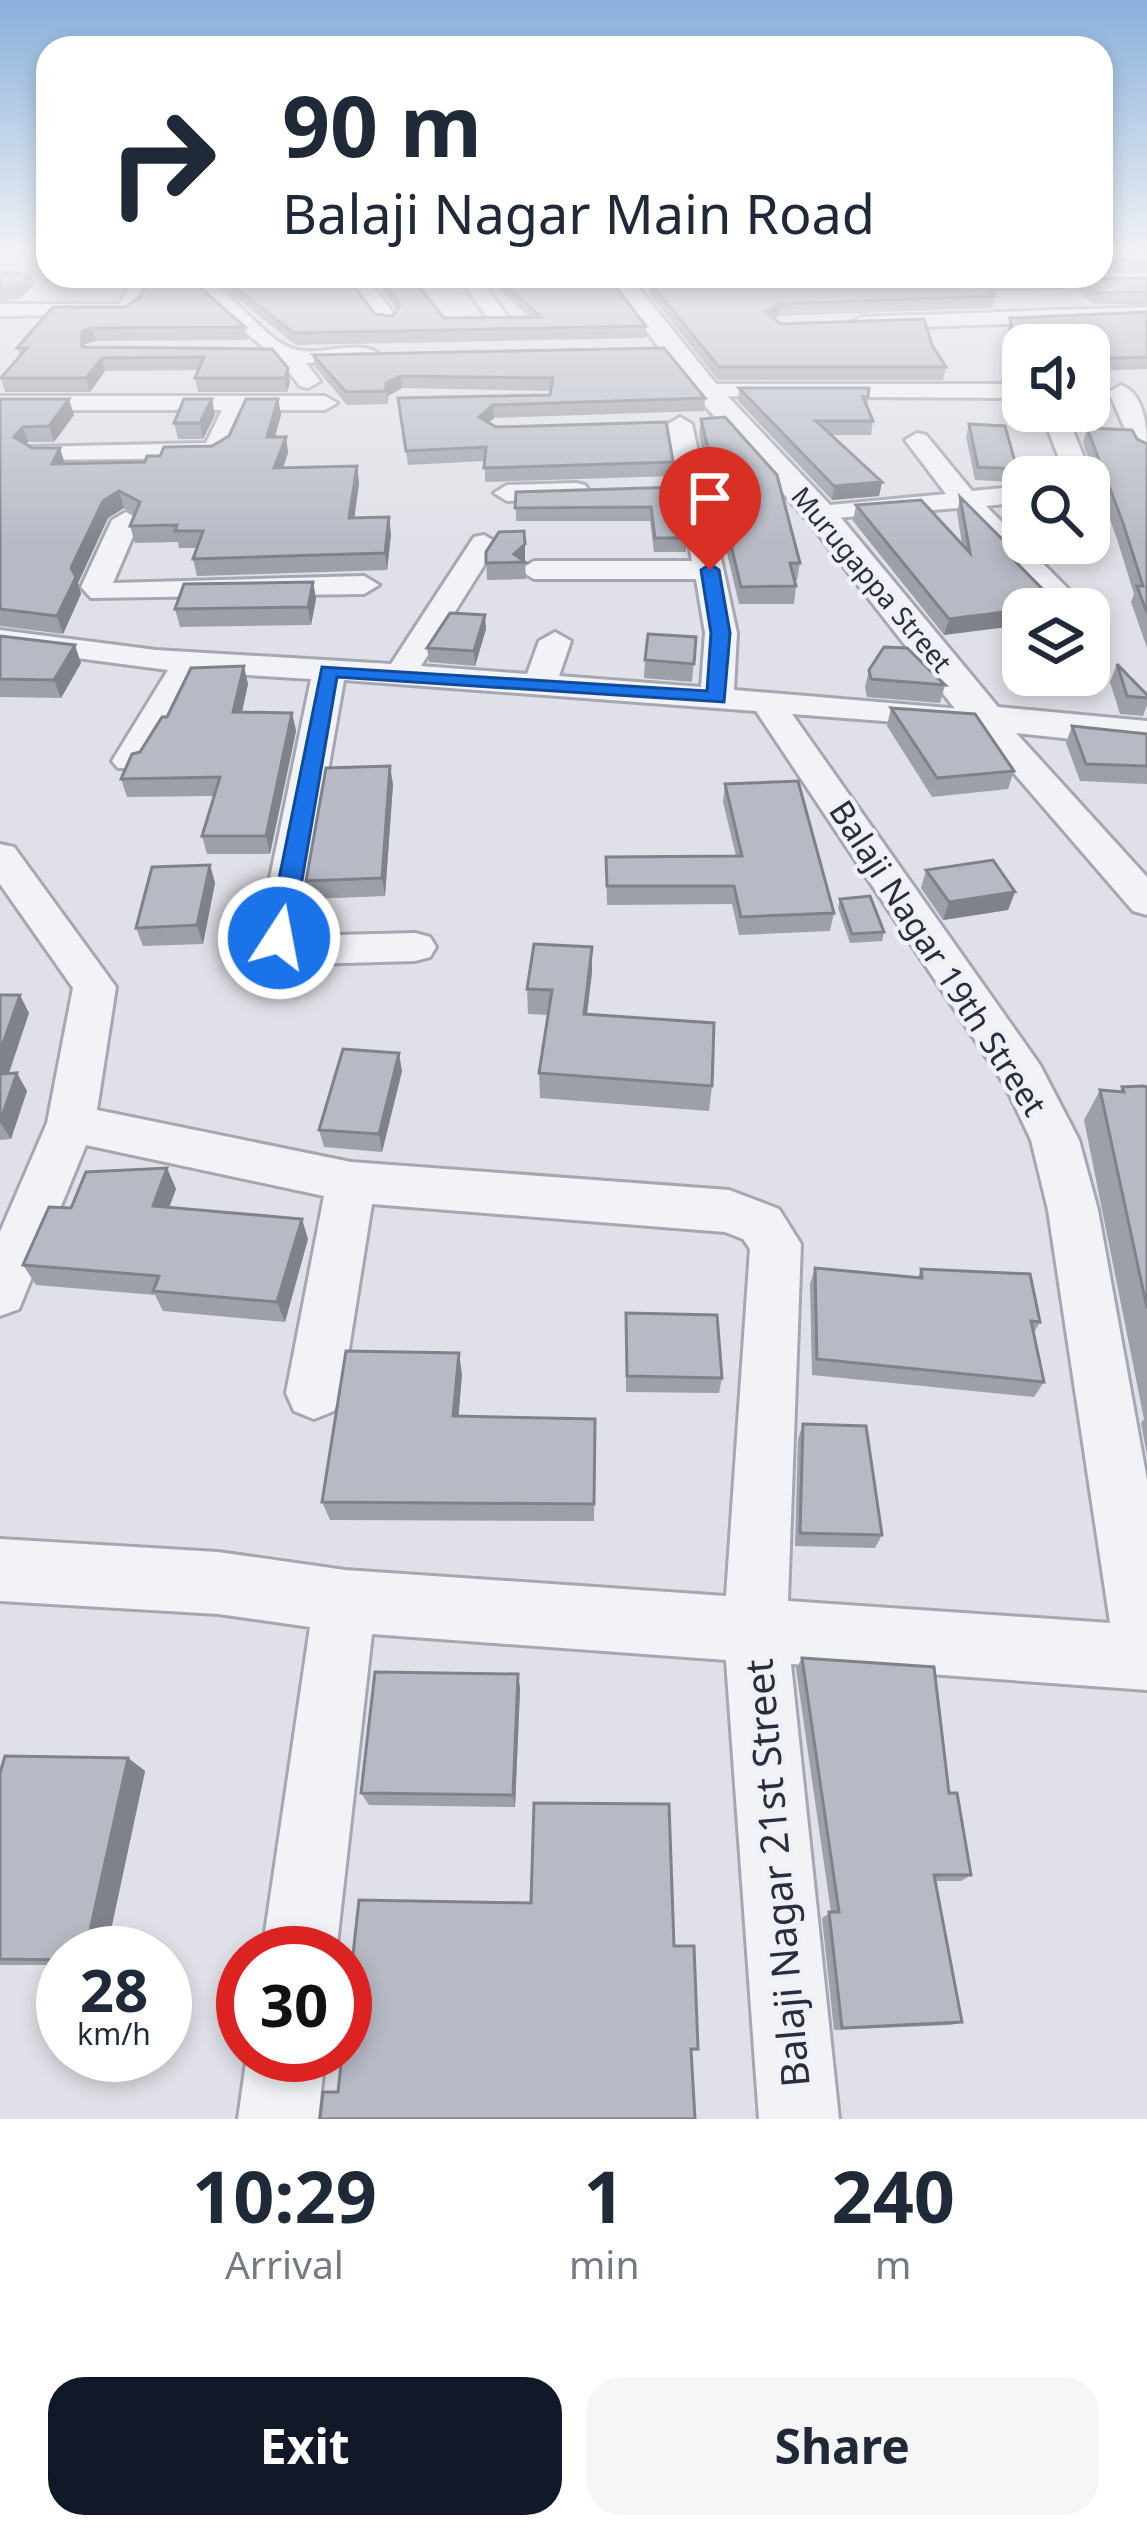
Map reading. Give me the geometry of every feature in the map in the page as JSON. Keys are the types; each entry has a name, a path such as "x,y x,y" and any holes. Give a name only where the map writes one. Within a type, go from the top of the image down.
{"street":[{"path":"0,403 325,403 280,349"},
{"name":"Murugappa Street","path":"661,349 707,391 820,514 985,719"},
{"path":"707,391 791,391 876,349"},
{"path":"891,349 1002,384"},
{"path":"236,352 385,355"},
{"path":"785,362 791,391"},
{"path":"1110,392 1147,394"},
{"path":"1120,392 1147,450"},
{"path":"201,481 237,404"},
{"path":"717,698 721,633 710,570 681,489 669,424 734,422"},
{"path":"917,440 965,500 1052,588"},
{"path":"37,452 215,450"},
{"path":"507,493 600,491"},
{"path":"820,514 1002,496"},
{"path":"126,520 97,590 364,585"},
{"path":"400,674 484,543"},
{"path":"308,586 315,550"},
{"path":"534,570 710,570"},
{"path":"130,761 172,661 178,591"},
{"path":"0,639 172,661 766,701 1147,734"},
{"path":"540,685 555,641"},
{"path":"329,671 276,951 416,947"},
{"name":"Balaji Nagar 19th Street","path":"766,701 1024,1077 1055,1140 1073,1210 1147,1658"},
{"path":"985,719 1139,885"},
{"path":"0,856 95,987 71,1123 0,1294"},
{"name":"Balaji Nagar 21st Street","path":"71,1123 351,1182 729,1211 760,1223 776,1244 754,1628 800,2119"},
{"path":"314,1393 351,1182"},
{"path":"0,1570 218,1583 344,1600 1147,1658"},
{"path":"302,1926 344,1600"},
{"path":"278,2119 283,2082"}],"building":[{"path":"26,349 272,349 288,368 285,378 195,378 204,357 102,358 86,378 1,378"},
{"path":"665,349 705,398 493,405 479,417 496,427 666,422 673,462 484,468 486,447 406,451 398,398 550,395 553,378 401,376 386,383 386,391 346,392 313,355"},
{"path":"704,349 934,349 946,367 719,367"},
{"path":"1110,349 1147,349 1147,357 1110,358"},
{"path":"739,388 869,388 868,397 863,397 873,421 816,421 882,482 834,486"},
{"path":"0,399 69,399 49,426 23,427 14,437 32,448 60,448 52,464 145,462 147,456 160,456 164,447 212,446 229,436 246,399 278,399 267,437 286,437 274,468 357,466 349,518 389,517 385,553 193,559 203,531 175,531 177,525 130,526 140,502 119,491 103,501 71,568 76,577 57,616 0,609"},
{"path":"184,399 212,399 200,423 174,423"},
{"path":"725,417 777,475 800,563 790,563 796,586 741,587 701,419"},
{"path":"969,424 1002,426 1013,456 1002,456 1002,468 978,467"},
{"path":"1132,430 1147,444 1147,613 1137,586 1143,586 1110,489 1110,456 1098,456 1089,432"},
{"path":"678,487 687,538 655,538 651,507 515,508 516,492"},
{"path":"960,497 1002,539 1002,564 1018,564 1041,588 1002,588 1002,612 949,619 856,505 921,500 970,553"},
{"path":"524,531 525,544 514,554 525,562 486,563 486,552 499,532"},
{"path":"313,582 308,607 175,609 184,584"},
{"path":"450,613 485,615 474,651 427,648"},
{"path":"648,634 696,637 694,664 645,660"},
{"path":"0,636 75,645 54,680 0,679"},
{"path":"884,647 907,648 945,685 871,679 869,670"},
{"path":"1117,664 1147,695 1147,698 1127,696"},
{"path":"244,666 233,712 292,713 266,836 202,836 220,777 121,779 132,754 140,752 162,717 167,717 191,668"},
{"path":"891,708 975,714 1014,771 937,778"},
{"path":"1072,726 1147,734 1147,766 1086,764"},
{"path":"390,766 382,878 306,881 326,768"},
{"path":"798,781 834,913 741,917 734,886 607,886 606,857 742,856 725,784"},
{"path":"993,860 1015,892 949,902 926,870"},
{"path":"210,865 197,925 136,928 152,867"},
{"path":"870,896 884,932 852,934 840,899"},
{"path":"534,944 592,947 584,1014 714,1023 712,1086 539,1073 552,990 527,989"},
{"path":"0,995 20,995 0,1052"},
{"path":"343,1049 399,1053 379,1134 319,1130"},
{"path":"17,1073 0,1122 0,1074"},
{"path":"1122,1087 1147,1087 1147,1308 1100,1090 1124,1092"},
{"path":"167,1168 153,1206 302,1219 277,1302 153,1291 159,1276 23,1265 49,1207 71,1208 86,1172"},
{"path":"815,1268 922,1278 921,1269 1030,1274 1040,1322 1031,1321 1044,1382 817,1359"},
{"path":"626,1313 717,1315 722,1378 627,1376"},
{"path":"346,1351 459,1353 453,1416 595,1419 594,1504 322,1502"},
{"path":"803,1424 866,1426 882,1535 800,1533"},
{"path":"802,1658 934,1667 949,1793 957,1793 971,1875 934,1875 962,2022 842,2028 829,1912 839,1912"},
{"path":"375,1672 518,1674 513,1795 361,1793"},
{"path":"5,1756 128,1758 91,1926 36,1926 36,1960 0,1959 0,1773"},
{"path":"534,1803 669,1804 674,1946 694,1946 695,2119 320,2119 323,2092 338,2092 339,2082 372,2082 372,1926 356,1926 359,1900 531,1903"}],"route":[{"path":"279,938 329,671 717,698 721,633 710,570"}]}
